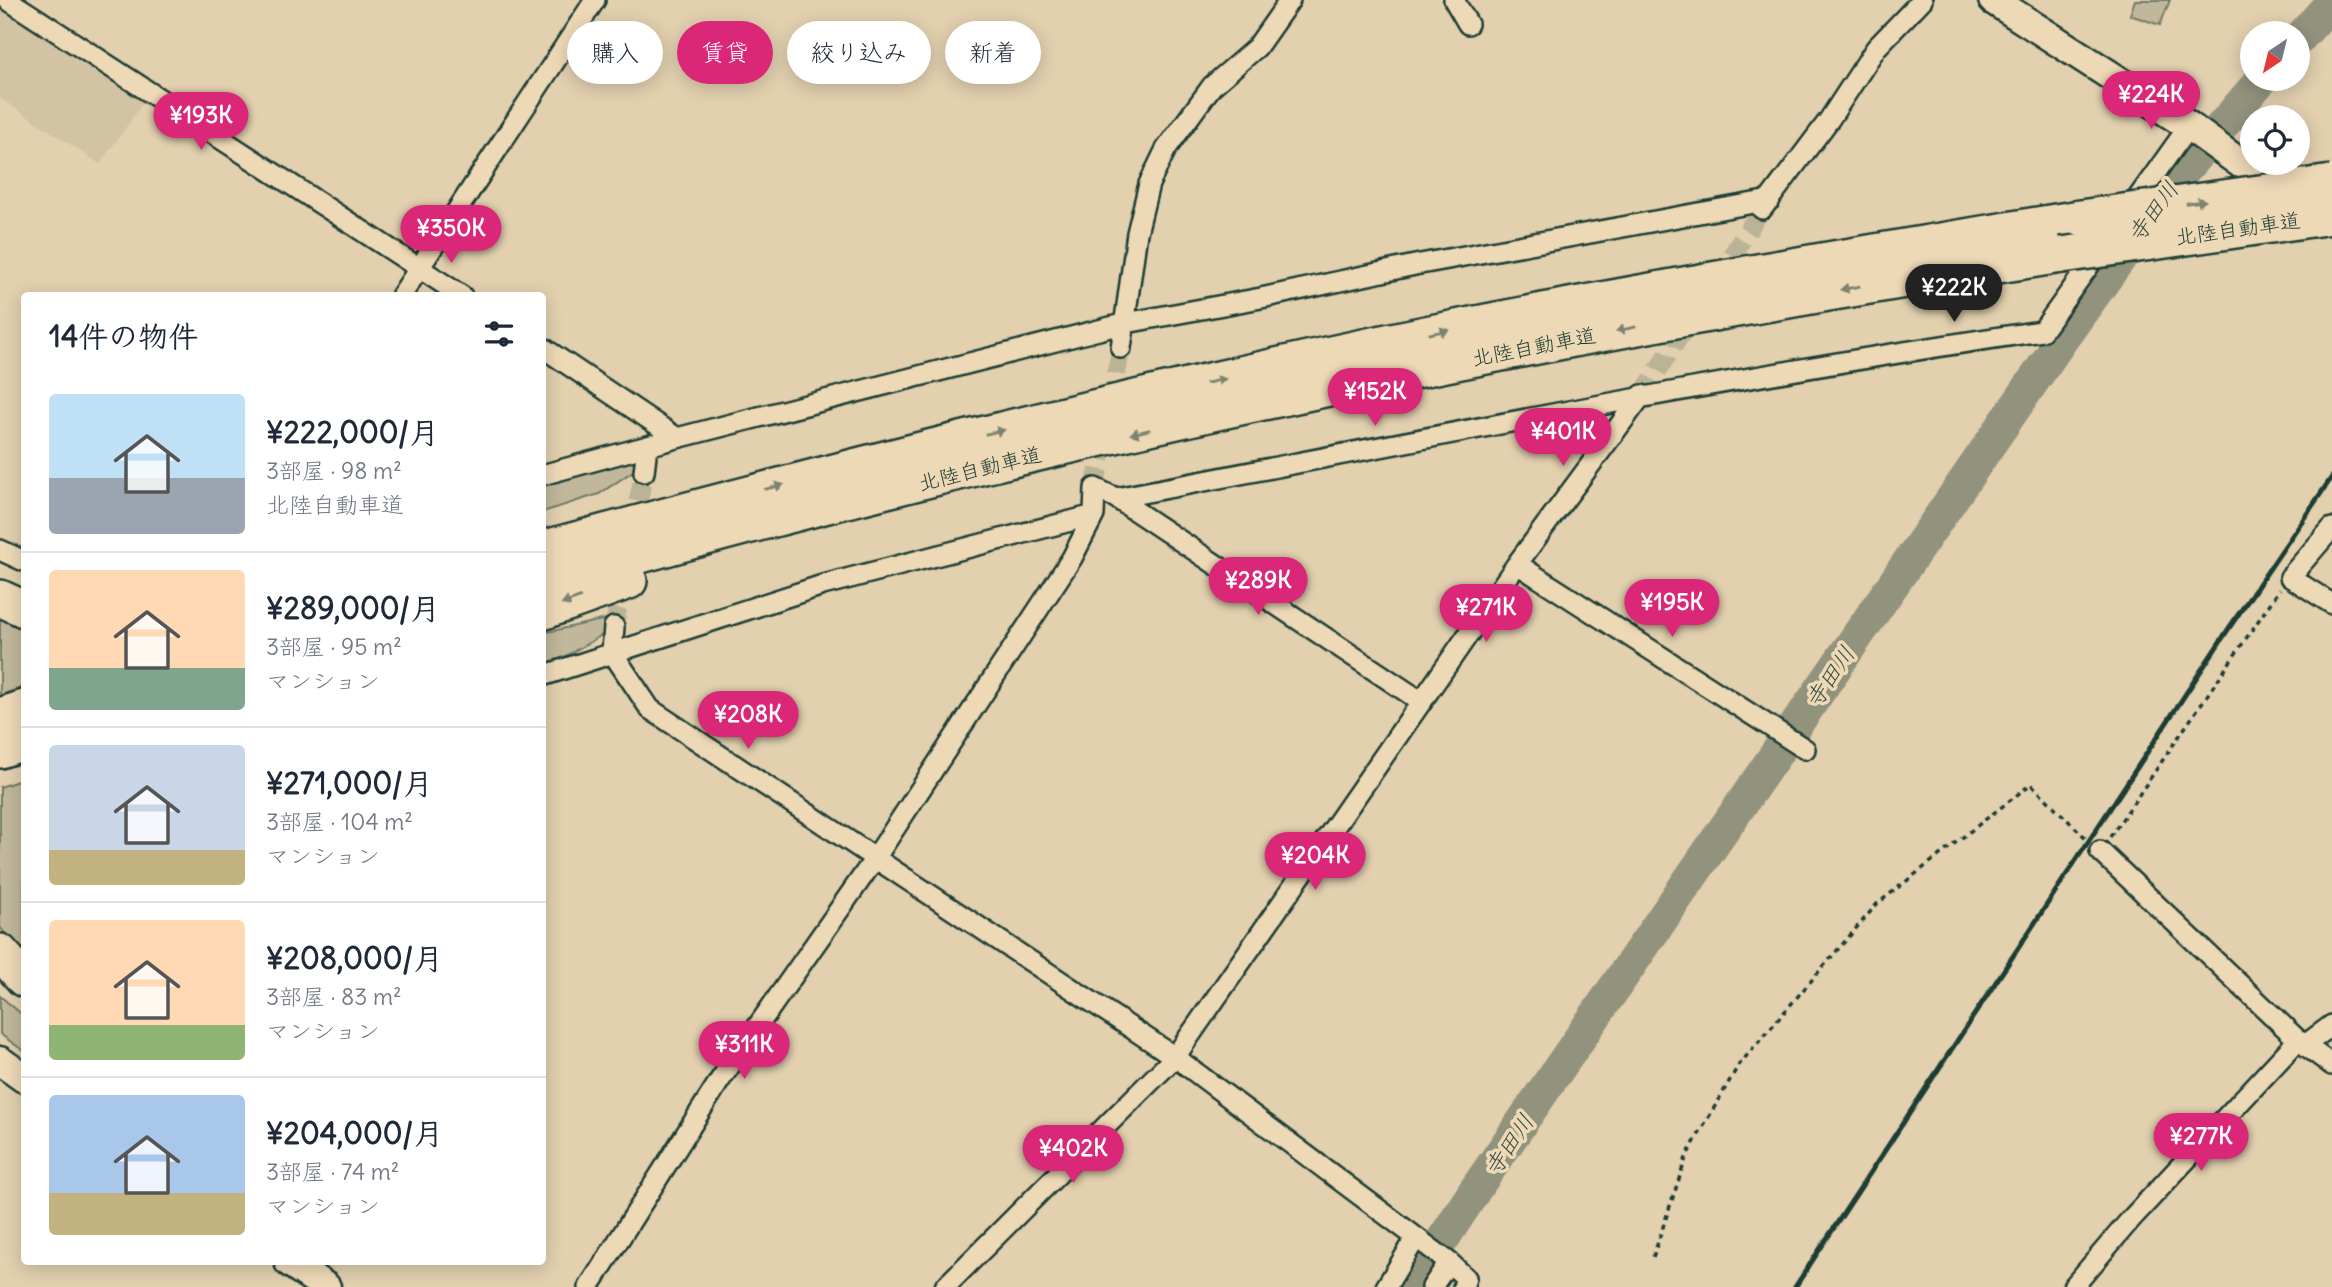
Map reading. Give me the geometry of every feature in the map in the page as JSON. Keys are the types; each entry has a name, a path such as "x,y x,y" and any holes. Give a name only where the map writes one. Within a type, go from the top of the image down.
{"highway":[{"name":"北陸自動車道","path":"546,548 972,437 1425,334 1848,256 2080,218 2332,183"},
{"name":"北陸自動車道","path":"546,582 986,467 1427,368 1853,287 2332,216"},
{"path":"546,611 986,467"},
{"path":"546,540 662,510 728,499"},
{"path":"0,598 21,608"},
{"path":"0,716 21,709"},
{"path":"0,750 21,743"},
{"path":"0,766 21,762"},
{"path":"0,953 21,976"},
{"path":"0,985 21,1004"}],"street":[{"path":"8,0 456,292"},
{"path":"403,292 595,0"},
{"path":"1454,0 1468,24"},
{"path":"1757,216 1876,48 1922,0"},
{"path":"1993,0 2189,126 2332,229"},
{"path":"1121,348 1138,233 1155,172 1166,149 1212,86 1257,47 1287,1"},
{"path":"1116,498 1642,396 1792,369 2042,331 2189,126"},
{"path":"546,474 1126,323 1415,265 1770,200"},
{"path":"546,350 677,438"},
{"path":"945,1287 1174,1057 1517,564 1642,396"},
{"path":"644,472 647,446"},
{"path":"589,1287 720,1080 874,860 1072,558 1094,515 1095,488 1116,498 1422,702"},
{"path":"546,675 823,585 1094,515"},
{"path":"2332,528 2290,577 2332,604"},
{"path":"0,550 21,560"},
{"path":"1517,564 1805,749"},
{"path":"614,627 612,652 650,709 1174,1057 1449,1262 1465,1278 1463,1287"},
{"path":"2101,851 2301,1042 2332,1065"},
{"path":"2073,1287 2131,1219 2301,1042 2332,1026"},
{"path":"0,1061 21,1076"},
{"path":"1386,1287 1416,1238"},
{"path":"1432,1287 1449,1262"},
{"path":"293,1265 326,1287"}],"path":[{"path":"1653,1257 1687,1155 1738,1066 1877,904 2031,784 2101,851 2259,616 2290,577"}],"shaded area":[{"path":"2135,0 2170,0 2160,25 2130,15"},
{"path":"0,4 145,100 100,164 0,98"},
{"path":"631,455 636,469 599,494 546,511 546,479"},
{"path":"0,610 21,620 21,688 0,695"},
{"path":"606,619 604,634 546,667 546,632"},
{"path":"21,780 21,954 0,927 0,787"},
{"path":"0,996 21,1014 21,1049 0,1034"}],"waterway":[{"name":"寺田川","path":"2310,27 2332,2"},
{"name":"寺田川","path":"1412,1287 1475,1190 2063,338 2179,176 2252,91"}],"tunnel":[{"path":"1716,280 1757,216"},
{"path":"1642,395 1692,317"},
{"path":"1095,488 1121,348"},
{"path":"633,530 644,472"},
{"path":"614,627 623,580"}],"railway":[{"path":"1795,1287 2229,628 2332,477"}]}
